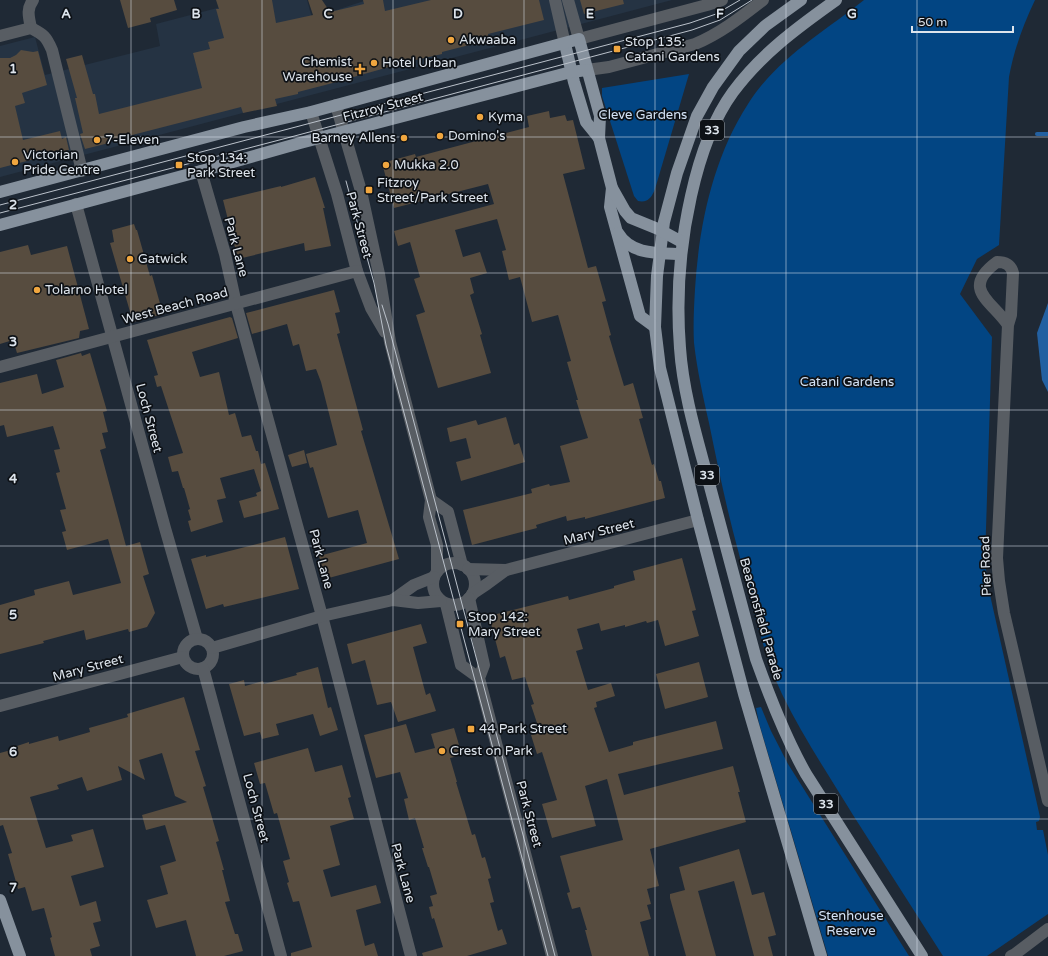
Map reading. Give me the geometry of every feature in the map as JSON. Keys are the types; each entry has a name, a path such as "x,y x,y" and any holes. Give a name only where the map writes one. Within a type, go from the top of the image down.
{"main road":[{"name":"33","path":"802,0 765,26 745,45 726,68 710,92 697,116 684,150 669,202 663,231 657,276 655,327 660,368 698,520 744,694 821,956"},
{"name":"Beaconsfield Parade","path":"834,1 794,30 770,50 747,74 732,93 718,117 699,166 692,189 681,248 679,322 680,348 683,375 694,426 756,659 785,734 800,764 922,956"},
{"name":"Fitzroy Street","path":"0,192 236,129 311,112 579,39"},
{"path":"579,39 600,116 599,138 612,188 625,211 631,218 663,231 681,248"},
{"path":"565,44 571,72 586,122 599,138"},
{"name":"Fitzroy Street","path":"0,225 319,138 571,72 587,70"},
{"path":"612,188 610,207 640,316 655,327"},
{"path":"617,232 624,242 632,247 648,252 659,253 681,248"},
{"path":"0,900 20,956"}],"street":[{"path":"31,28 28,12 29,5 33,0"},
{"path":"555,0 565,44"},
{"path":"568,0 579,39"},
{"name":"Fitzroy Street","path":"579,39 722,0"},
{"name":"Fitzroy Street","path":"587,70 609,67 696,44 724,30 763,0"},
{"path":"0,36 31,28 43,34 52,50 82,171"},
{"name":"Park Street","path":"336,105 359,184 379,274 390,342 431,500 429,517 436,545 436,574"},
{"name":"Park Street","path":"311,112 337,194 357,272 371,308 390,342"},
{"name":"Park Lane","path":"200,171 225,254 236,304 322,616 411,956"},
{"name":"Loch Street","path":"76,204 164,528 196,639"},
{"name":"Pier Road","path":"1008,325 1002,316 986,301 979,286 980,281 986,272 997,262 1005,262 1012,268 1013,274 1011,315 1008,325 998,581 1004,613 1048,801"},
{"name":"West Beach Road","path":"0,368 357,272"},
{"path":"212,648 322,616 393,600 418,603 444,602 459,604 471,596 474,588 474,581 472,574 465,567 448,512 431,500"},
{"name":"Mary Street","path":"465,567 506,570 698,520"},
{"path":"465,567 450,564 441,568 436,574 433,583 437,596 444,602 461,665 479,678"},
{"name":"Mary Street","path":"471,596 506,570"},
{"path":"393,600 414,585 436,574"},
{"name":"Park Street","path":"471,596 484,665 479,678 552,956"},
{"path":"196,639 206,641 212,648 212,658 207,666 196,669 189,666 183,657 183,652 188,643 196,639"},
{"name":"Mary Street","path":"0,706 183,657"},
{"name":"Loch Street","path":"203,668 281,956"},
{"path":"1013,955 1048,929"}],"shaded area":[{"path":"248,0 307,0 312,18 364,1 363,0 672,0 0,177 0,46 35,37 45,75 160,46 156,24"},
{"path":"1048,303 1048,392 1042,380 1037,333"}],"green space":[{"name":"Catani Gardens","path":"864,0 1035,0 1019,38 1009,77 999,245 977,259 960,294 992,337 985,561 988,586 1040,817 1039,821 1036,822 1037,830 1043,830 1048,855 1048,914 987,956 943,956 816,755 782,694 768,660 735,538 719,472 695,353 695,289 704,217 717,169 736,125 759,88 772,73 802,47"},
{"name":"Cleve Gardens","path":"689,74 655,189 649,199 638,201 634,196 602,96 602,88"},
{"name":"Stenhouse Reserve","path":"761,707 771,731 788,764 909,956 828,956 759,723 756,708"}],"building":[{"path":"120,0 174,0 177,10 150,18 151,22 128,28"},
{"path":"216,0 272,0 276,23 313,15 308,0 322,0 330,12 364,4 363,0 383,0 385,11 431,0 539,0 544,20 488,34 489,40 442,52 442,54 403,63 298,92 298,94 275,99 277,106 243,113 241,107 109,141 109,143 85,149 80,134 83,133 75,98 77,98 66,59 82,55 93,94 95,94 99,114 202,88 193,53 210,49 208,42 224,38 216,9 219,9"},
{"path":"580,0 623,0 624,4 584,14"},
{"name":"Victorian Pride Centre","path":"21,50 33,52 38,51 47,85 22,93 25,103 15,106 23,140 60,131 62,139 66,137 69,150 0,168 0,58 10,58"},
{"path":"549,111 550,118 565,115 567,121 573,120 585,169 563,174 588,268 596,266 606,301 602,302 611,335 609,336 624,386 633,383 643,418 639,419 652,465 654,464 659,481 661,481 665,498 585,519 585,517 567,521 566,516 536,525 537,528 472,545 463,510 532,493 531,489 549,484 550,486 570,482 560,446 588,438 576,400 578,400 567,362 571,361 558,315 532,322 520,277 509,280 502,251 506,250 497,219 455,230 463,257 480,252 487,273 470,278 474,293 470,295 482,334 480,335 491,373 438,388 416,315 425,312 414,279 420,277 410,242 398,246 394,231 494,204 488,184 394,208 382,163 415,154 416,157 529,127 527,116"},
{"path":"315,177 325,208 323,208 331,246 305,251 304,243 238,259 223,200 281,187"},
{"name":"Gatwick","path":"134,224 150,276 152,275 163,314 133,322 110,243 114,242 112,230"},
{"path":"28,245 31,255 67,246 89,329 80,331 79,338 17,353 13,340 0,344 0,252"},
{"path":"334,290 340,312 335,313 340,333 337,334 363,430 361,431 399,559 325,579 319,556 367,543 358,510 328,518 313,467 310,468 306,454 337,445 321,382 316,369 306,371 299,344 293,346 287,324 252,334 246,313"},
{"path":"230,317 232,318 238,338 192,352 200,377 219,372 229,415 235,413 242,437 251,435 256,451 258,451 261,464 265,463 279,509 244,518 239,501 257,496 256,493 261,491 254,469 220,478 226,498 217,500 223,522 191,532 188,521 191,520 188,510 190,509 184,488 178,471 172,472 168,457 183,453 161,386 157,387 154,376 158,375 147,340"},
{"path":"81,353 82,356 90,353 107,411 103,412 108,432 102,433 106,448 100,450 126,546 140,542 149,574 143,576 155,613 147,627 129,632 128,629 86,640 84,630 43,641 44,643 0,654 0,605 35,595 34,590 69,581 73,595 121,583 108,539 67,550 62,532 66,531 60,510 66,509 56,473 60,472 54,450 60,449 53,426 7,437 4,425 0,426 0,383 37,374 42,394 64,387 56,360"},
{"path":"506,417 514,445 519,443 525,462 461,481 456,462 471,458 466,438 450,442 447,428 476,420 478,425"},
{"path":"304,450 307,463 292,467 288,455"},
{"path":"285,537 299,589 224,607 223,604 206,609 191,559 206,555 206,557"},
{"path":"682,558 696,610 692,611 699,636 665,646 658,620 647,623 646,621 625,627 625,625 601,631 599,623 577,629 583,649 576,651 588,690 611,683 615,696 596,702 597,707 594,708 609,752 633,745 633,742 716,721 723,749 618,774 624,795 733,766 746,822 650,849 659,886 647,889 651,904 647,905 651,919 640,922 649,956 592,956 585,930 587,930 580,907 572,909 567,893 570,892 560,856 623,840 607,779 585,786 596,826 552,838 542,804 557,800 542,752 537,754 531,735 540,732 531,705 534,704 525,677 512,680 505,656 500,658 489,616 568,596 569,600 614,588 614,586 635,580 633,571"},
{"path":"421,624 427,643 413,647 426,695 430,693 436,711 398,722 391,702 377,705 365,660 352,664 347,644"},
{"path":"699,662 708,697 665,709 656,674"},
{"path":"318,667 328,708 331,707 338,730 320,736 313,714 276,724 279,735 262,739 260,732 244,736 229,684 244,680 245,686 263,681 264,684 297,675 296,673"},
{"path":"184,697 200,750 195,751 206,786 203,787 219,841 216,842 224,870 222,870 230,901 225,902 235,934 238,934 243,951 224,956 196,956 186,920 156,928 147,900 168,894 160,866 176,861 165,825 146,830 142,815 187,802 175,796 162,753 139,760 145,780 118,766 122,780 87,791 82,777 57,785 59,789 30,797 46,848 73,841 71,835 93,829 104,867 71,876 80,906 96,901 101,921 93,923 100,946 90,949 92,956 55,956 50,938 52,937 44,908 32,911 25,887 18,889 8,854 12,853 3,825 0,826 0,753 29,742 29,744 58,736 59,741 90,732 89,728 128,717 127,714"},
{"path":"406,724 415,753 435,748 431,734 454,728 462,755 450,758 472,835 475,834 482,858 485,857 491,878 488,879 494,902 490,903 498,931 502,929 507,944 467,956 423,956 422,953 443,947 429,907 433,906 430,896 437,894 422,848 424,848 415,818 409,820 404,799 408,798 400,772 376,778 364,735"},
{"path":"308,748 315,772 342,765 351,797 348,798 354,819 330,826 340,865 323,870 331,897 376,885 381,903 356,910 365,946 374,943 378,956 291,956 291,953 312,947 299,901 293,902 287,883 289,882 283,861 290,859 277,813 274,814 265,783 260,784 254,763"},
{"path":"739,849 752,895 764,892 776,935 768,937 773,956 754,956 734,881 698,891 716,956 686,956 670,898 670,894 685,890 679,867"}],"waterway":[{"path":"1037,134 1048,134"}],"tram line":[{"path":"0,205 690,23 716,14 740,0"},
{"path":"0,213 692,30 720,20 752,0"},
{"path":"346,181 374,283 386,345 548,956"},
{"path":"382,305 555,956"}],"place":[{"name":"Akwaaba","path":"451,40"},
{"name":"Stop 135: Catani Gardens","path":"617,49"},
{"name":"Hotel Urban","path":"374,63"},
{"name":"Chemist Warehouse","path":"360,69"},
{"name":"Kyma","path":"480,117"},
{"name":"Domino's","path":"440,136"},
{"name":"Barney Allens","path":"404,138"},
{"name":"7-Eleven","path":"97,140"},
{"name":"Victorian Pride Centre","path":"15,162"},
{"name":"Stop 134: Park Street","path":"179,165"},
{"name":"Mukka 2.0","path":"386,165"},
{"name":"Fitzroy Street/Park Street","path":"369,190"},
{"name":"Gatwick","path":"130,259"},
{"name":"Tolarno Hotel","path":"37,290"},
{"name":"Stop 142: Mary Street","path":"460,624"},
{"name":"44 Park Street","path":"471,729"},
{"name":"Crest on Park","path":"442,751"}]}
